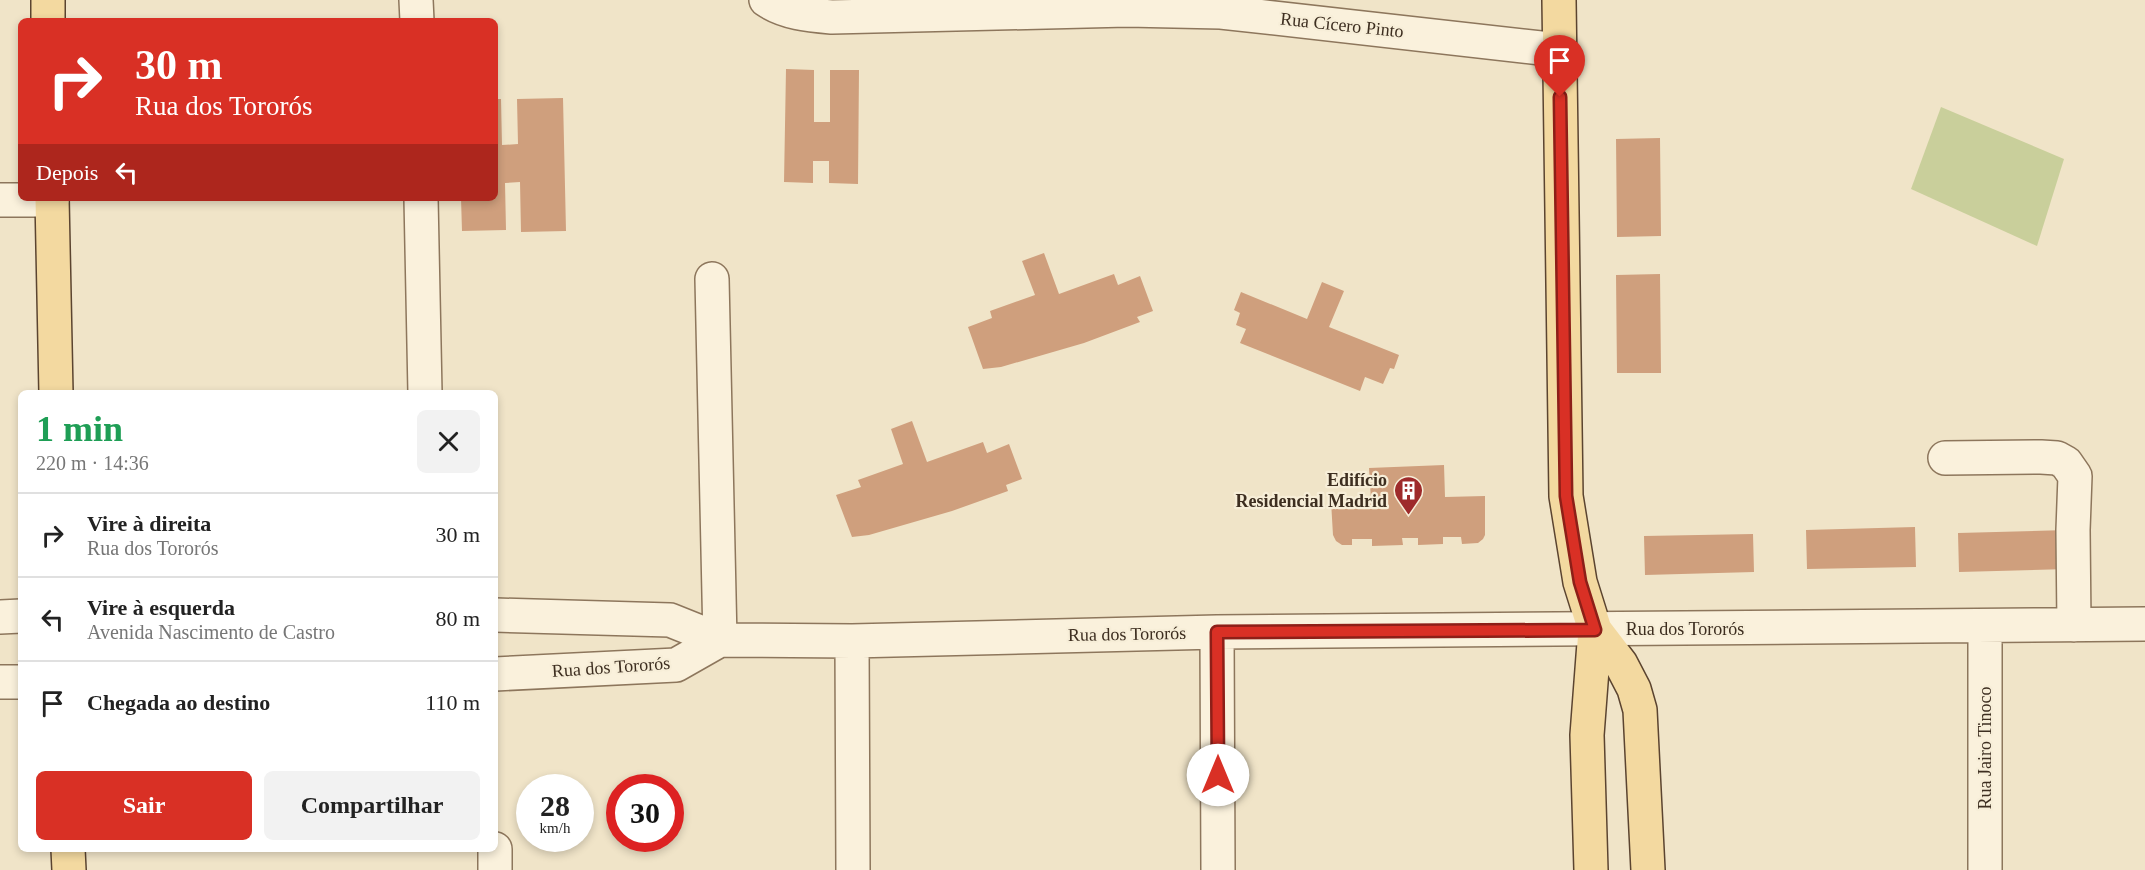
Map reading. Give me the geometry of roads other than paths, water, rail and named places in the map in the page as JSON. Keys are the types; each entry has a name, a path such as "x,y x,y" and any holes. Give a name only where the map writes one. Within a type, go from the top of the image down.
{"main road":[{"path":"48,0 48,18"},
{"path":"1558,0 1566,496 1580,582 1595,630 1621,664 1634,689 1640,710 1648,870"},
{"path":"52,201 56,390"},
{"path":"1591,870 1587,735 1595,630"},
{"path":"68,852 69,870"}],"street":[{"path":"416,0 417,18"},
{"name":"Rua Cícero Pinto","path":"766,0 776,6 804,14 831,17 1116,11 1221,12 1559,50"},
{"path":"0,200 18,200"},
{"path":"421,201 425,390"},
{"path":"712,279 720,640"},
{"path":"1945,458 2041,457 2057,458 2066,463 2075,476 2074,625"},
{"name":"Rua dos Tororós","path":"498,615 670,620 720,640 852,641 1217,632 2145,624"},
{"path":"0,617 18,616"},
{"name":"Rua Jairo Tinoco","path":"1985,626 1985,870"},
{"path":"1217,632 1218,870"},
{"name":"Rua dos Tororós","path":"498,674 676,665 720,640"},
{"path":"852,641 853,870"},
{"path":"0,682 18,682"},
{"path":"495,852 495,870"}],"place":[{"name":"Edifício Residencial Madrid","path":"1408,516"}]}
